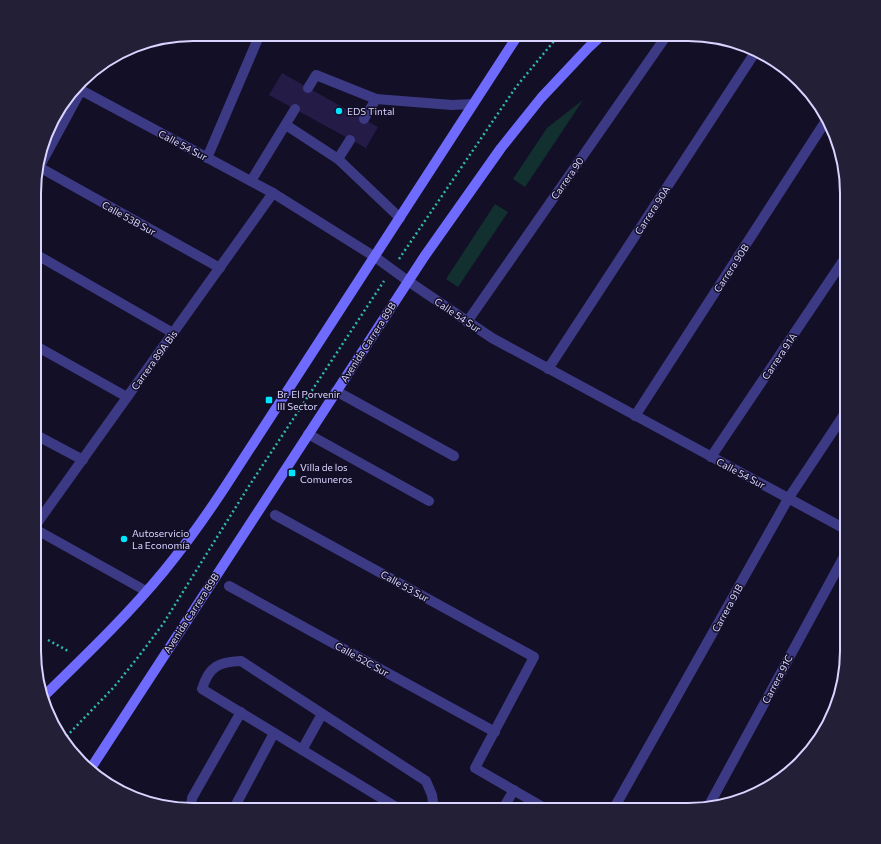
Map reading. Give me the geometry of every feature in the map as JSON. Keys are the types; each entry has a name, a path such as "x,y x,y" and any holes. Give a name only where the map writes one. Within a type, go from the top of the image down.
{"main road":[{"path":"47,693 83,658 146,591 164,571 198,527 226,487 514,41"},
{"name":"Avenida Carrera 89B","path":"93,765 408,281 501,148 541,98 596,41"}],"street":[{"path":"207,158 257,41"},
{"name":"Carrera 90","path":"467,322 663,41"},
{"name":"Carrera 90A","path":"548,369 753,56"},
{"path":"308,88 316,75 376,99 452,105 473,104"},
{"name":"Calle 54 Sur","path":"82,90 273,193 375,257 492,338 840,526"},
{"path":"46,153 74,99"},
{"path":"364,119 376,99"},
{"path":"251,181 296,109"},
{"path":"286,125 338,159 400,218"},
{"name":"Carrera 90B","path":"635,416 823,125"},
{"path":"338,159 350,140"},
{"name":"Calle 53B Sur","path":"43,171 220,268"},
{"name":"Carrera 89A Bis","path":"41,520 273,193"},
{"path":"41,258 173,333"},
{"name":"Carrera 91A","path":"711,457 840,264"},
{"path":"41,349 127,397"},
{"path":"336,390 454,456"},
{"name":"Carrera 91B","path":"617,803 788,499 840,421"},
{"path":"308,434 429,501"},
{"path":"41,438 83,460"},
{"name":"Calle 53 Sur","path":"275,515 534,657 495,732"},
{"path":"41,531 146,591"},
{"name":"Carrera 91C","path":"711,801 840,564"},
{"name":"Calle 52C Sur","path":"229,586 495,732"},
{"path":"389,803 202,689 206,678 215,668 225,662 241,661 426,781 432,795 433,803"},
{"path":"191,803 192,798 241,712"},
{"path":"302,750 322,714"},
{"path":"495,732 475,768 536,803"},
{"path":"236,803 274,733"},
{"path":"506,803 514,790"}],"path":[{"path":"67,735 114,686 163,624 247,489 392,269 516,87 554,41"},
{"path":"41,636 83,658"}],"green space":[{"path":"583,100 525,187 513,179 547,128"},
{"path":"495,204 508,212 458,287 446,279"}],"building":[{"path":"282,73 378,127 366,148 269,95"}],"place":[{"name":"EDS Tintal","path":"339,111"},
{"name":"Br. El Porvenir III Sector","path":"269,400"},
{"name":"Villa de los Comuneros","path":"292,473"},
{"name":"Autoservicio La Economía","path":"124,539"}]}
